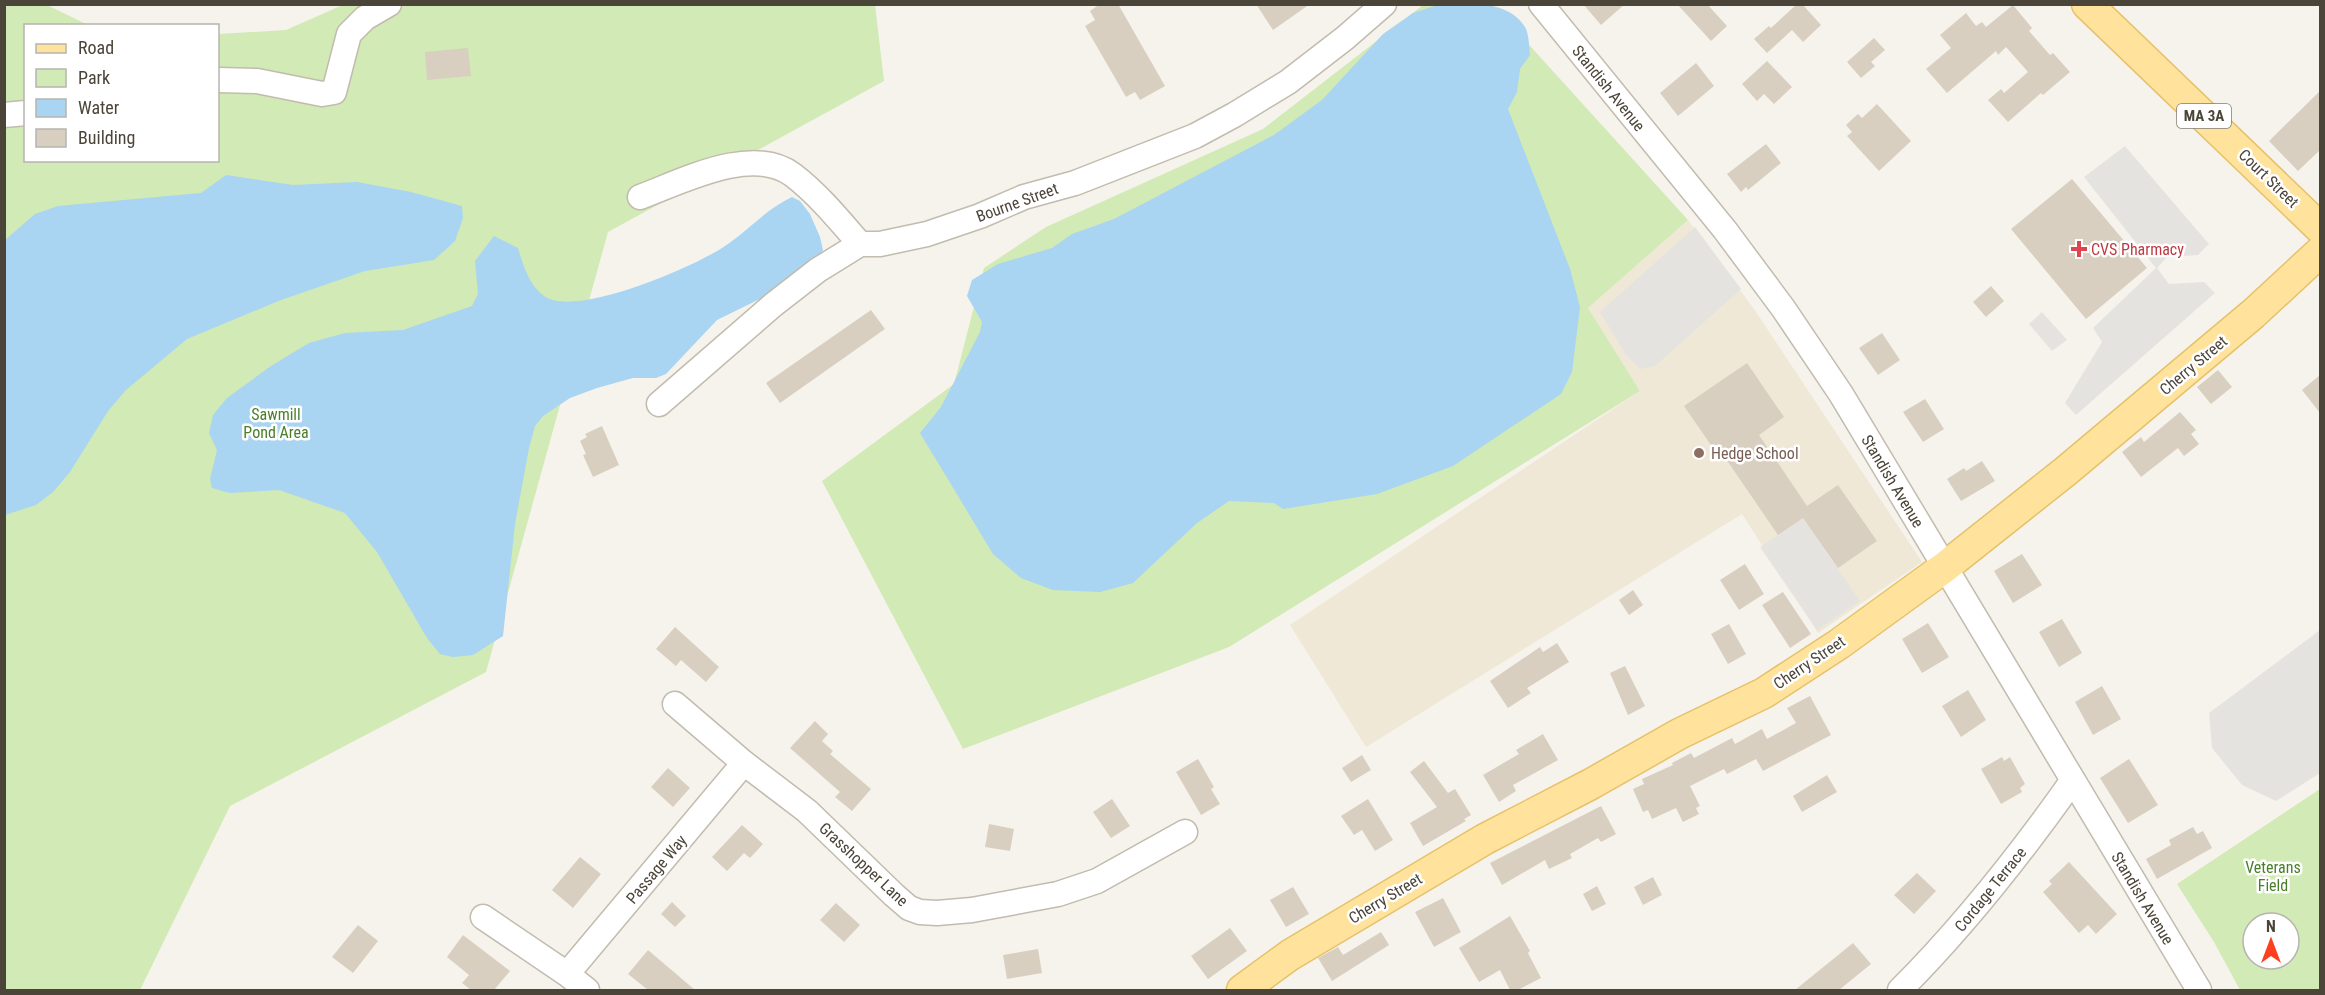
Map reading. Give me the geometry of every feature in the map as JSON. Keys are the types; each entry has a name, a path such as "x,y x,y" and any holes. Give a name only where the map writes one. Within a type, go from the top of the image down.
{"main road":[{"name":"Court Street","path":"2087,4 2320,228"},
{"name":"Cherry Street","path":"1242,990 1290,955 1485,839 1591,784 1679,734 1764,693 1839,644 1945,567 2160,394 2253,314 2320,252"}],"street":[{"path":"219,80 257,81 322,94 334,92 349,34 365,18 389,4"},
{"name":"Bourne Street","path":"659,404 773,305 818,270 860,244 880,244 953,226 1024,197 1075,183 1195,136 1288,82 1384,4"},
{"name":"Standish Avenue","path":"1541,4 1725,230 1841,394 2199,990"},
{"path":"4,115 24,113"},
{"path":"640,197 718,167 755,164 778,168 792,175 841,222 860,244"},
{"name":"Grasshopper Lane","path":"675,704 744,763 807,811 909,908 920,912 972,910 1058,894 1097,881 1185,832"},
{"name":"Passage Way","path":"567,974 744,763"},
{"name":"Cordage Terrace","path":"1900,990 1939,951 1994,887 2073,780"},
{"path":"483,917 587,990"}],"shaded area":[{"path":"2125,146 2209,244 2198,255 2167,257 2157,268 2169,284 2204,282 2215,293 2076,415 2065,403 2102,342 2093,328 2156,268 2084,177"},
{"name":"Hedge School","path":"1688,220 1754,309 1922,562 1818,633 1742,514 1366,747 1290,625 1640,391 1588,308"},
{"path":"1695,227 1741,289 1655,366 1640,369 1626,355 1600,312"},
{"path":"2042,312 2067,340 2052,351 2029,324"},
{"path":"1803,518 1860,601 1817,630 1760,547"},
{"path":"2320,630 2320,773 2276,801 2242,785 2212,748 2209,713"}],"green space":[{"name":"Sawmill Pond Area","path":"345,4 875,5 884,81 608,232 486,672 230,806 140,990 5,990 5,5 47,5 86,24 24,24 24,162 219,162 219,34 286,30"},
{"path":"1423,5 1493,5 1688,220 1588,308 1640,391 1229,647 963,749 822,481 954,384 984,268 1046,227 1263,129"},
{"name":"Veterans Field","path":"2320,789 2320,990 2240,990 2214,942 2177,884"}],"water":[{"path":"1441,4 1476,4 1499,8 1518,18 1527,33 1530,55 1520,69 1517,92 1508,109 1570,269 1580,307 1572,372 1561,394 1453,466 1377,494 1283,509 1274,503 1229,501 1197,523 1133,583 1100,592 1053,590 1021,578 993,554 920,433 941,407 980,332 982,322 967,296 972,280 998,264 1052,248 1072,234 1114,219 1274,135 1322,100 1383,34 1413,13"},
{"path":"226,175 293,185 357,182 411,192 462,206 463,218 455,241 434,260 365,271 281,300 187,339 126,390 108,411 70,472 53,492 36,505 5,515 5,240 35,214 58,206 201,193"},
{"path":"792,197 800,201 810,214 820,237 823,250 817,262 768,295 717,320 666,374 656,378 633,378 570,398 543,416 535,426 515,524 503,636 473,655 453,657 440,654 427,638 377,552 345,513 279,490 230,493 212,488 210,479 217,450 209,433 213,415 227,398 271,366 309,343 345,333 403,330 472,306 478,294 475,261 494,236 518,248 530,280 544,296 559,301 581,301 635,287 710,255"}],"building":[{"path":"1100,4 1118,4 1165,86 1140,100 1135,92 1126,97 1085,26 1095,20 1090,11"},
{"path":"1256,4 1310,4 1273,30"},
{"path":"1583,4 1625,4 1601,25"},
{"path":"1677,4 1707,4 1727,26 1711,41"},
{"path":"1797,4 1802,4 1821,25 1803,42 1792,30 1767,53 1754,39 1769,26 1771,28"},
{"path":"2013,5 2032,28 2029,31 2050,55 2053,53 2070,72 2043,95 2041,93 2008,122 1988,100 2001,89 2004,93 2028,72 2006,47 1998,55 1996,51 1947,93 1926,69 1951,48 1940,35 1966,13 1976,26 1982,22 1986,27"},
{"path":"1874,38 1885,50 1871,62 1875,66 1861,78 1847,62"},
{"path":"468,48 471,76 427,80 425,52"},
{"path":"1767,61 1792,87 1774,104 1764,94 1757,101 1742,84"},
{"path":"1696,63 1714,86 1678,116 1660,93"},
{"path":"2320,91 2320,150 2298,171 2269,141"},
{"path":"1877,104 1911,141 1879,171 1847,136 1852,132 1846,125 1858,114 1862,118"},
{"path":"1766,144 1781,163 1748,190 1746,187 1741,192 1727,174"},
{"name":"CVS Pharmacy","path":"2072,179 2147,268 2086,319 2011,229"},
{"path":"1991,286 2004,301 1986,317 1973,302"},
{"path":"871,310 885,329 780,403 766,383"},
{"path":"1882,333 1900,360 1878,375 1859,348"},
{"path":"1747,363 1784,417 1759,435 1807,506 1838,485 1877,541 1838,568 1803,518 1778,535 1726,459 1722,461 1684,406"},
{"path":"2218,370 2232,387 2211,404 2197,387"},
{"path":"2320,375 2320,413 2302,390"},
{"path":"1925,399 1944,429 1923,442 1903,412"},
{"path":"2180,412 2196,430 2191,434 2199,444 2184,456 2178,448 2141,477 2122,452 2141,437 2144,442"},
{"path":"602,426 619,465 593,477 583,455 586,454 580,441 587,437 585,434"},
{"path":"1982,461 1995,481 1961,501 1947,479 1964,468 1966,471"},
{"path":"2022,554 2042,585 2013,603 1994,571"},
{"path":"1745,564 1764,594 1739,610 1720,580"},
{"path":"1633,590 1643,605 1629,615 1619,600"},
{"path":"1783,592 1811,634 1790,648 1762,605"},
{"path":"2062,619 2082,653 2059,667 2039,632"},
{"path":"1928,623 1949,657 1922,673 1902,639"},
{"path":"1729,624 1746,654 1728,664 1711,634"},
{"path":"675,627 719,667 706,682 681,660 676,666 656,649"},
{"path":"1557,643 1569,662 1527,688 1531,693 1508,708 1490,681 1540,647 1543,652"},
{"path":"1625,666 1645,706 1628,715 1610,673"},
{"path":"2102,686 2121,719 2093,735 2075,702"},
{"path":"1968,690 1986,720 1961,737 1942,706"},
{"path":"1810,696 1831,735 1763,771 1756,759 1727,774 1724,769 1690,786 1700,806 1696,808 1699,814 1683,822 1676,808 1652,819 1648,810 1643,812 1633,789 1644,784 1642,779 1673,765 1672,763 1691,753 1694,758 1732,738 1735,744 1762,729 1767,739 1796,723 1787,708"},
{"path":"815,721 828,734 822,741 833,751 830,754 871,789 852,811 835,797 840,792 790,748"},
{"path":"1543,734 1558,760 1513,785 1516,791 1499,802 1483,775 1519,754 1516,750"},
{"path":"1362,755 1371,770 1351,782 1342,768"},
{"path":"2002,757 2004,761 2010,757 2025,784 2020,788 2022,792 2001,804 1981,769"},
{"path":"1198,759 1214,787 1211,789 1220,804 1201,815 1176,772"},
{"path":"2129,759 2158,805 2128,823 2100,778"},
{"path":"1424,761 1448,793 1455,789 1471,815 1464,819 1466,821 1423,846 1410,823 1437,807 1410,772"},
{"path":"668,768 690,788 673,807 651,787"},
{"path":"1827,775 1837,792 1802,812 1793,796"},
{"path":"1112,799 1130,826 1111,838 1093,812"},
{"path":"1368,799 1393,840 1375,851 1362,830 1354,835 1341,816"},
{"path":"1601,806 1616,834 1601,842 1598,838 1570,854 1572,858 1549,869 1545,860 1502,885 1490,863"},
{"path":"989,824 1014,829 1010,851 985,847"},
{"path":"742,825 763,844 750,858 744,853 727,871 712,857"},
{"path":"2193,827 2197,834 2203,831 2212,848 2157,879 2146,859 2171,845 2169,840"},
{"path":"580,857 601,874 573,908 552,890"},
{"path":"2069,862 2117,914 2096,934 2088,925 2079,933 2043,892 2052,884 2049,881"},
{"path":"1917,873 1936,891 1914,914 1894,895"},
{"path":"1653,877 1662,895 1643,905 1634,887"},
{"path":"1597,886 1606,904 1592,911 1583,894"},
{"path":"1293,887 1309,914 1286,927 1270,900"},
{"path":"1443,898 1461,932 1434,947 1415,912"},
{"path":"672,902 686,916 675,927 661,914"},
{"path":"836,903 860,925 844,942 820,920"},
{"path":"1510,916 1530,951 1528,953 1541,978 1518,990 1510,990 1500,970 1479,982 1459,948"},
{"path":"358,925 378,941 353,973 332,957"},
{"path":"1230,928 1247,951 1208,979 1191,956"},
{"path":"1381,932 1389,945 1332,981 1318,958 1338,947 1343,955"},
{"path":"463,935 510,971 494,990 471,990 462,983 469,975 447,957"},
{"path":"1853,943 1871,964 1839,990 1795,990"},
{"path":"1038,949 1042,973 1007,979 1003,955"},
{"path":"648,950 695,990 648,990 628,974"}],"place":[{"name":"CVS Pharmacy","path":"2079,249"},
{"name":"Hedge School","path":"1699,453"}]}
